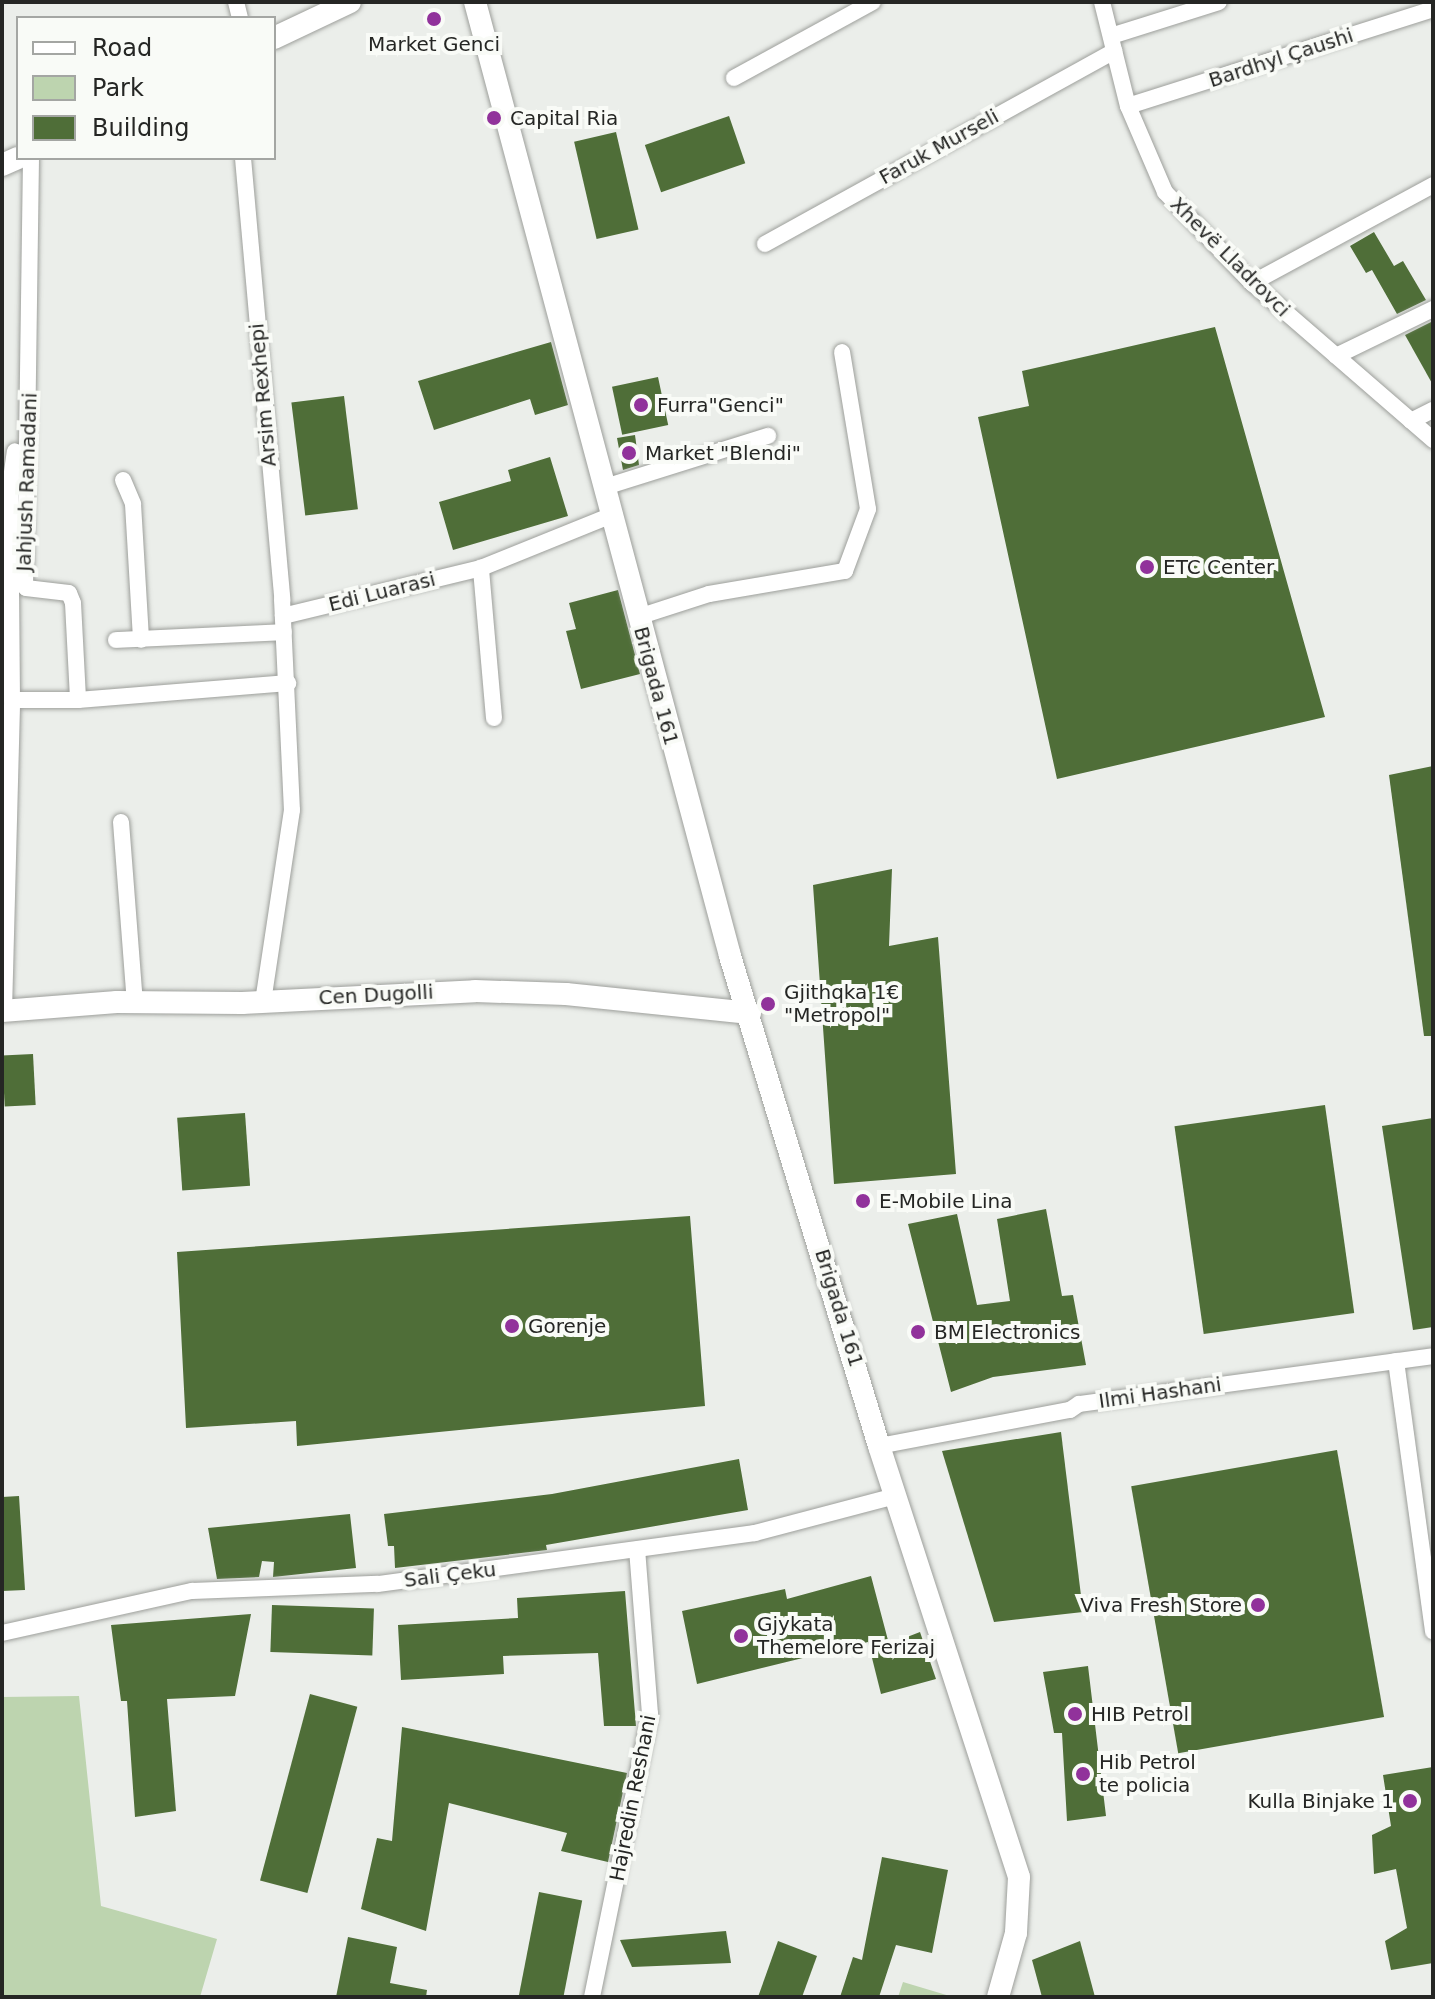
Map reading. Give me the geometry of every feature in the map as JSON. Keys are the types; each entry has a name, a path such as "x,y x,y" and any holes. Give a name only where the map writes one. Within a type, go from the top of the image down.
{"street":[{"path":"276,37 350,2"},
{"name":"Brigada 161","path":"475,2 638,617 750,1013 879,1446 1019,1877 1016,1933 998,1997"},
{"path":"734,78 873,2"},
{"name":"Xhevë Lladrovci","path":"1102,2 1128,106 1165,192 1252,283 1433,440"},
{"name":"Faruk Murseli","path":"765,244 1113,44 1219,2"},
{"name":"Bardhyl Çaushi","path":"1128,106 1433,9"},
{"name":"Jahjush Ramadani","path":"31,160 25,583 26,588 69,593 73,603 78,700"},
{"name":"Arsim Rexhepi","path":"243,160 288,683 292,810 263,1001"},
{"path":"1252,283 1433,185"},
{"path":"1336,356 1433,309"},
{"name":"Brigada 161","path":"638,617 709,594 845,571 868,509 842,352"},
{"path":"1411,421 1433,410"},
{"path":"605,487 768,436"},
{"path":"3,1011 12,700 10,499 15,451"},
{"path":"123,480 133,504 141,640"},
{"name":"Edi Luarasi","path":"283,624 481,568 612,515"},
{"path":"481,568 494,718"},
{"path":"116,640 283,624"},
{"path":"12,700 78,700 288,683"},
{"path":"121,822 135,1002"},
{"name":"Cen Dugolli","path":"3,1011 135,1002 263,1001 475,991 566,994 750,1013"},
{"name":"Ilmi Hashani","path":"879,1446 1070,1410 1079,1404 1433,1356"},
{"path":"1396,1361 1433,1631"},
{"name":"Sali Çeku","path":"2,1633 192,1591 378,1584 755,1533 895,1496"},
{"name":"Hajredin Reshani","path":"592,1997 650,1714 637,1550"}],"green space":[{"path":"79,1696 101,1906 217,1939 200,1997 2,1997 2,1697"},
{"path":"903,1982 953,1997 898,1997"}],"building":[{"path":"729,116 745,163 661,192 645,145"},
{"path":"616,132 638,229 597,239 574,142"},
{"path":"1374,232 1394,266 1403,261 1426,300 1397,314 1372,270 1366,273 1350,246"},
{"path":"1433,321 1433,385 1405,335"},
{"name":"ETC Center","path":"1215,327 1325,717 1057,779 978,417 1029,406 1022,371"},
{"path":"551,342 568,405 535,415 530,399 434,430 418,381"},
{"name":"Furra\"Genci\"","path":"658,377 668,425 622,435 612,387"},
{"path":"344,396 358,509 305,516 291,402"},
{"name":"Market \"Blendi\"","path":"635,435 639,465 623,470 617,438"},
{"path":"550,457 568,516 453,550 439,502 511,481 508,470"},
{"path":"618,590 640,674 581,689 566,631 576,629 569,603"},
{"path":"1433,766 1433,1036 1424,1036 1389,775"},
{"path":"892,869 889,946 938,937 956,1174 834,1184 813,885"},
{"path":"33,1054 36,1105 5,1107 2,1056"},
{"path":"1325,1105 1354,1313 1204,1334 1174,1126"},
{"path":"245,1113 250,1186 182,1191 177,1118"},
{"path":"1433,1118 1433,1327 1413,1330 1382,1126"},
{"path":"1046,1209 1062,1296 1073,1295 1086,1365 993,1377 951,1392 908,1224 957,1214 977,1305 1010,1301 997,1219"},
{"path":"690,1216 705,1406 297,1446 296,1421 186,1428 177,1252"},
{"path":"1061,1432 1083,1612 994,1622 942,1451"},
{"name":"Viva Fresh Store","path":"1337,1450 1384,1717 1178,1753 1131,1486"},
{"path":"739,1459 748,1510 546,1545 547,1550 395,1568 394,1546 388,1546 384,1514 552,1494"},
{"path":"19,1496 25,1590 2,1591 2,1497"},
{"path":"350,1514 356,1568 273,1577 274,1562 262,1561 259,1577 217,1579 208,1528"},
{"path":"871,1576 889,1644 920,1632 936,1679 881,1694 868,1642 697,1684 682,1611 785,1589 787,1599"},
{"path":"625,1591 636,1726 604,1726 598,1653 503,1656 504,1674 401,1680 398,1625 518,1618 517,1598"},
{"path":"272,1605 374,1609 372,1656 270,1652"},
{"path":"251,1614 235,1696 167,1699 176,1811 135,1817 127,1701 121,1701 111,1625"},
{"name":"Hib Petrol te policia","path":"1088,1666 1106,1816 1067,1821 1062,1733 1054,1733 1043,1672"},
{"path":"310,1694 357,1707 307,1893 260,1880"},
{"path":"402,1727 627,1773 608,1862 561,1851 567,1833 449,1803 426,1931 361,1909 377,1838 392,1841"},
{"path":"1433,1767 1433,1963 1391,1970 1385,1941 1407,1928 1396,1869 1374,1874 1372,1835 1391,1826 1383,1775"},
{"path":"882,1857 948,1870 932,1953 896,1945 879,1997 840,1997 853,1957 862,1960"},
{"path":"539,1892 582,1900 563,1997 519,1997"},
{"path":"726,1931 731,1963 632,1967 620,1940"},
{"path":"348,1937 397,1947 390,1983 427,1990 426,1997 336,1997"},
{"path":"778,1941 817,1956 802,1997 758,1997"},
{"path":"1080,1941 1095,1997 1042,1997 1032,1960"}],"place":[{"name":"Market Genci","path":"434,19"},
{"name":"Capital Ria","path":"494,118"},
{"name":"Furra\"Genci\"","path":"641,405"},
{"name":"Market \"Blendi\"","path":"629,453"},
{"name":"ETC Center","path":"1147,567"},
{"name":"Gjithqka 1€ \"Metropol\"","path":"768,1004"},
{"name":"E-Mobile Lina","path":"863,1201"},
{"name":"Gorenje","path":"512,1326"},
{"name":"BM Electronics","path":"918,1332"},
{"name":"Viva Fresh Store","path":"1258,1605"},
{"name":"Gjykata Themelore Ferizaj","path":"741,1636"},
{"name":"HIB Petrol","path":"1075,1714"},
{"name":"Hib Petrol te policia","path":"1083,1774"},
{"name":"Kulla Binjake 1","path":"1410,1801"}]}
